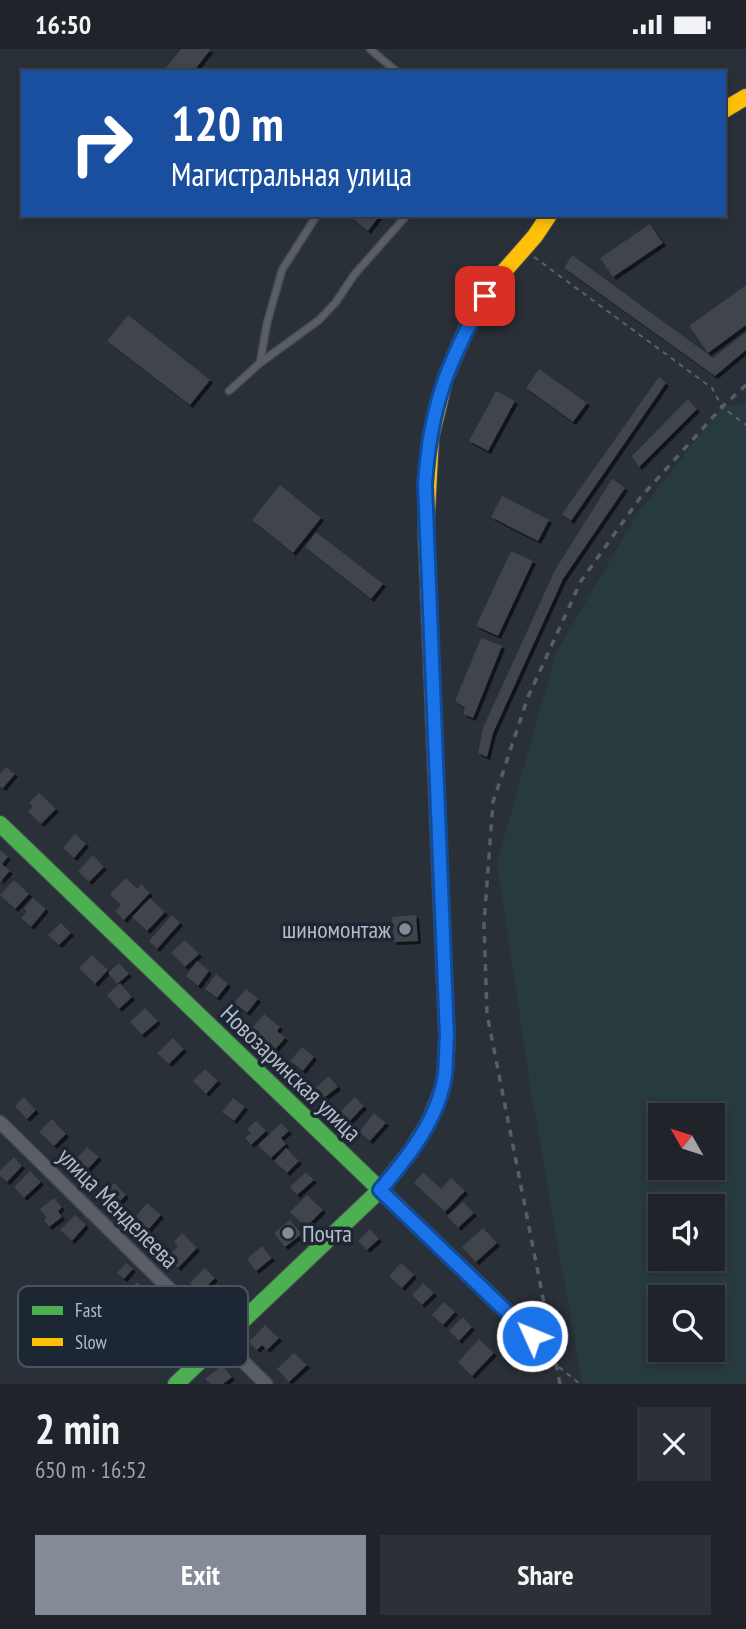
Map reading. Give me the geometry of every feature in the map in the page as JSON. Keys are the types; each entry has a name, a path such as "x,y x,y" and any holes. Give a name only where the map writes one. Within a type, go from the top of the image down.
{"main road":[{"path":"726,109 746,97"},
{"path":"248,1318 380,1190 410,1154 433,1115 444,1077 447,1037 426,530 425,485 429,444 439,393 466,330 485,296 522,249 537,235 548,217"},
{"name":"Новозаринская улица","path":"0,824 551,1355"},
{"path":"176,1384 195,1367"}],"street":[{"name":"улица Менделеева","path":"0,1122 166,1286"},
{"name":"улица Менделеева","path":"248,1366 266,1384"}],"lane":[{"path":"370,49 395,70"},
{"path":"260,363 267,323 282,270 316,217"},
{"path":"229,391 260,363 319,320 405,217"}],"path":[{"path":"522,249 712,388 722,407 746,425"},
{"path":"551,1355 556,1364 580,1384"}],"green space":[{"path":"746,403 746,1384 582,1384 530,1086 497,862 556,653 636,516 722,407"}],"building":[{"path":"181,49 211,49 195,70 165,69"},
{"path":"351,217 378,217 368,231"},
{"path":"650,224 663,243 613,277 600,258"},
{"path":"572,255 713,358 746,332 746,350 715,376 564,268"},
{"path":"746,285 746,325 708,353 689,326"},
{"path":"128,315 210,380 190,405 107,341"},
{"path":"539,369 587,403 573,422 526,388"},
{"path":"659,377 666,383 571,521 562,514"},
{"path":"496,391 515,401 488,451 469,441"},
{"path":"688,399 697,409 639,467 632,456"},
{"path":"612,479 625,488 563,579 493,733 487,757 478,753 483,728 555,570"},
{"path":"280,485 321,518 293,553 252,520"},
{"path":"502,496 549,520 538,541 491,517"},
{"path":"316,532 383,584 371,599 305,547"},
{"path":"511,551 533,561 498,636 476,626"},
{"path":"481,638 502,646 473,718 463,714 465,708 455,701"},
{"path":"6,767 15,774 3,788 0,786 0,774"},
{"path":"39,793 56,809 41,824 28,812 33,806 29,803"},
{"path":"75,834 86,844 74,858 63,848"},
{"path":"0,850 8,857 2,864 10,871 0,882"},
{"path":"93,855 104,867 89,882 78,871"},
{"path":"126,878 137,889 141,884 150,893 124,920 115,911 121,905 110,894"},
{"path":"14,880 29,894 15,909 0,895"},
{"path":"33,898 46,909 31,927 21,918 27,911 24,908"},
{"path":"150,898 165,912 147,931 132,917"},
{"path":"172,915 180,923 157,949 149,941"},
{"name":"шиномонтаж","path":"416,915 418,941 394,942 392,917"},
{"path":"61,923 71,933 59,945 48,935"},
{"path":"185,940 199,954 185,967 171,953"},
{"path":"92,955 108,970 95,984 79,968"},
{"path":"197,961 209,971 198,986 186,976"},
{"path":"119,963 129,974 117,984 108,973"},
{"path":"216,974 228,984 217,998 205,989"},
{"path":"120,983 132,997 119,1009 107,995"},
{"path":"246,989 258,999 247,1013 234,1003"},
{"path":"145,1008 158,1021 142,1035 130,1022"},
{"path":"264,1014 280,1027 277,1031 285,1038 268,1058 258,1050 264,1044 249,1032"},
{"path":"173,1038 184,1049 169,1064 157,1053"},
{"path":"302,1047 314,1057 303,1071 290,1061"},
{"path":"205,1069 218,1081 206,1094 193,1081"},
{"path":"329,1076 338,1087 324,1098 315,1088"},
{"path":"24,1097 36,1110 27,1119 15,1106"},
{"path":"355,1097 364,1106 347,1124 338,1114"},
{"path":"233,1098 245,1107 234,1121 222,1112"},
{"path":"374,1113 386,1123 370,1141 359,1132"},
{"path":"52,1119 66,1134 54,1146 39,1132"},
{"path":"256,1121 266,1131 251,1145 245,1138 251,1133 247,1129"},
{"path":"281,1123 289,1131 281,1138 286,1144 271,1158 258,1145"},
{"path":"87,1147 99,1157 83,1174 72,1164"},
{"path":"286,1148 299,1161 287,1173 274,1161"},
{"path":"14,1157 22,1166 7,1182 0,1176 0,1171"},
{"path":"30,1171 41,1182 24,1198 14,1187"},
{"path":"306,1172 314,1180 297,1195 290,1187"},
{"path":"423,1172 441,1189 451,1178 465,1191 445,1212 414,1183"},
{"path":"114,1183 126,1195 116,1205 104,1193"},
{"path":"307,1195 323,1210 306,1227 290,1212"},
{"path":"54,1198 62,1207 58,1211 62,1217 49,1227 44,1220 47,1218 40,1209"},
{"path":"463,1202 474,1213 458,1228 447,1216"},
{"path":"147,1203 161,1215 148,1230 142,1225 138,1229 131,1222"},
{"path":"75,1215 86,1225 72,1241 60,1230"},
{"name":"Почта","path":"290,1220 302,1234 285,1247 274,1233"},
{"path":"483,1228 497,1243 476,1262 462,1247"},
{"path":"370,1229 379,1239 367,1250 358,1241"},
{"path":"182,1233 197,1248 178,1268 167,1258 178,1246 174,1242"},
{"path":"262,1246 272,1258 256,1271 247,1259"},
{"path":"126,1263 133,1269 124,1279 117,1273"},
{"path":"401,1263 414,1275 402,1288 389,1276"},
{"path":"205,1268 215,1278 207,1286 193,1286 190,1283"},
{"path":"423,1283 434,1293 422,1305 412,1295"},
{"path":"444,1302 455,1312 443,1325 432,1315"},
{"path":"463,1317 472,1327 459,1341 449,1331"},
{"path":"265,1325 279,1338 267,1350 262,1345 257,1350 249,1342"},
{"path":"479,1339 494,1353 472,1376 458,1362"},
{"path":"294,1353 307,1365 289,1382 277,1369"},
{"path":"220,1367 224,1367 232,1377 223,1384 210,1384 205,1379"}],"railway":[{"path":"560,1384 487,1014 484,924 493,802 528,697 581,581 640,498 722,407 746,385"}],"traffic: fast":[{"path":"0,824 474,1280"},
{"path":"248,1316 380,1190 411,1151 429,1122 441,1092 445,1075 447,1037 438,825"},
{"path":"176,1384 194,1367"}],"traffic: slow":[{"path":"726,109 746,97"},
{"path":"438,825 426,530 431,437 445,379 469,323 493,284 535,236 548,217"},
{"path":"474,1280 551,1354"}],"place":[{"name":"шиномонтаж","path":"405,929"},
{"name":"Почта","path":"288,1233"}],"route":[{"path":"485,296 452,359 439,393 427,454 425,485 447,1037 444,1077 433,1115 410,1154 380,1190 532,1336"}]}
